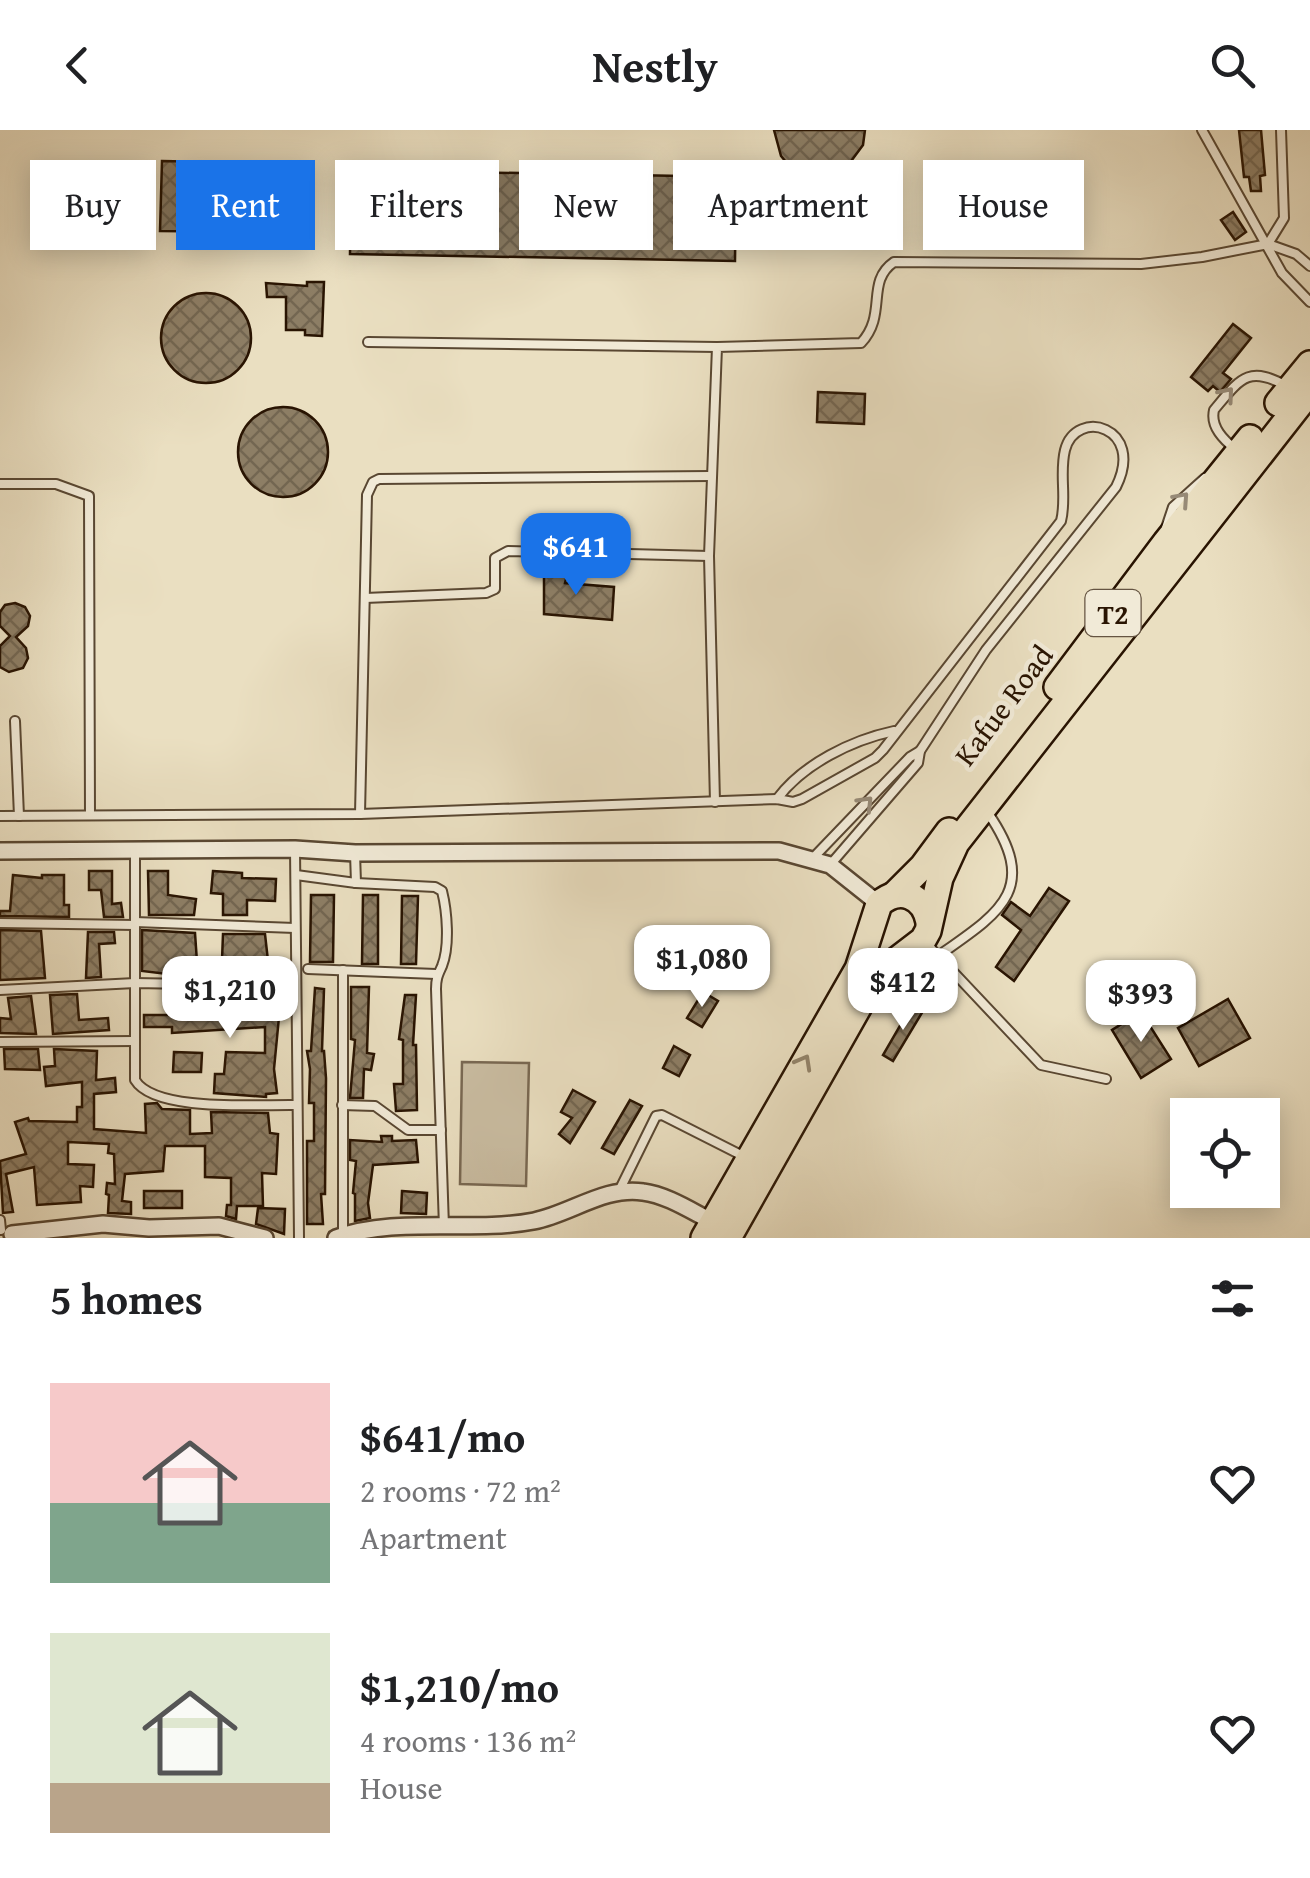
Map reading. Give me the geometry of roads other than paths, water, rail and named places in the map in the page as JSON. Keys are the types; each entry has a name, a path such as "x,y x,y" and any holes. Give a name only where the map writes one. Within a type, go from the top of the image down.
{"highway":[{"name":"Kafue Road","path":"715,1233 751,1160 858,970 882,907 923,866 1166,542 1305,392 1310,364"},
{"name":"Kafue Road","path":"924,942 940,878 956,843 985,809 1237,462"},
{"path":"715,1233 876,976 924,942 927,912 914,897 882,907 883,944 924,942"}],"street":[{"path":"0,851 780,851 830,865 882,907"},
{"path":"340,1237 531,1222 619,1192 642,1191 660,1196 715,1233"},
{"path":"6,1231 103,1224 149,1228 219,1226 265,1238"}],"lane":[{"path":"1202,130 1282,273 1310,302"},
{"path":"1268,244 1284,218 1281,130"},
{"path":"368,342 717,347 860,343 871,332 877,314 882,270 894,262 1140,264 1202,258 1268,244 1296,254 1310,266"},
{"path":"715,802 709,556 717,347"},
{"path":"1237,462 1214,424 1214,410 1245,376 1273,378 1305,392"},
{"path":"0,816 360,814 777,798 798,801 882,750 1061,521 1065,505 1065,448 1074,435 1088,427 1102,428 1116,438 1124,452 1125,470 1116,488 986,650 920,751 918,762 830,865"},
{"path":"360,814 369,487 379,479 710,476"},
{"path":"0,484 56,484 89,496 90,815"},
{"path":"365,598 486,593 495,589 498,582 495,558 508,552 709,556"},
{"path":"15,721 19,816"},
{"path":"777,798 795,776 859,741 894,732"},
{"path":"813,858 920,751"},
{"path":"924,942 964,937 1011,892 1014,878 1006,842 985,809"},
{"path":"295,848 299,1238"},
{"path":"135,852 135,1080 144,1092 185,1102 296,1105"},
{"path":"355,853 356,884"},
{"path":"296,875 356,884 436,887 442,891 446,930 443,962 436,974 444,1226"},
{"path":"0,924 295,928"},
{"path":"924,942 1041,1065 1106,1078"},
{"path":"308,969 436,974"},
{"path":"340,1237 343,970"},
{"path":"0,990 135,983 295,986"},
{"path":"0,1042 135,1042"},
{"path":"342,1104 376,1106 408,1130 441,1130"},
{"path":"619,1192 651,1121 662,1115 751,1160"}]}
